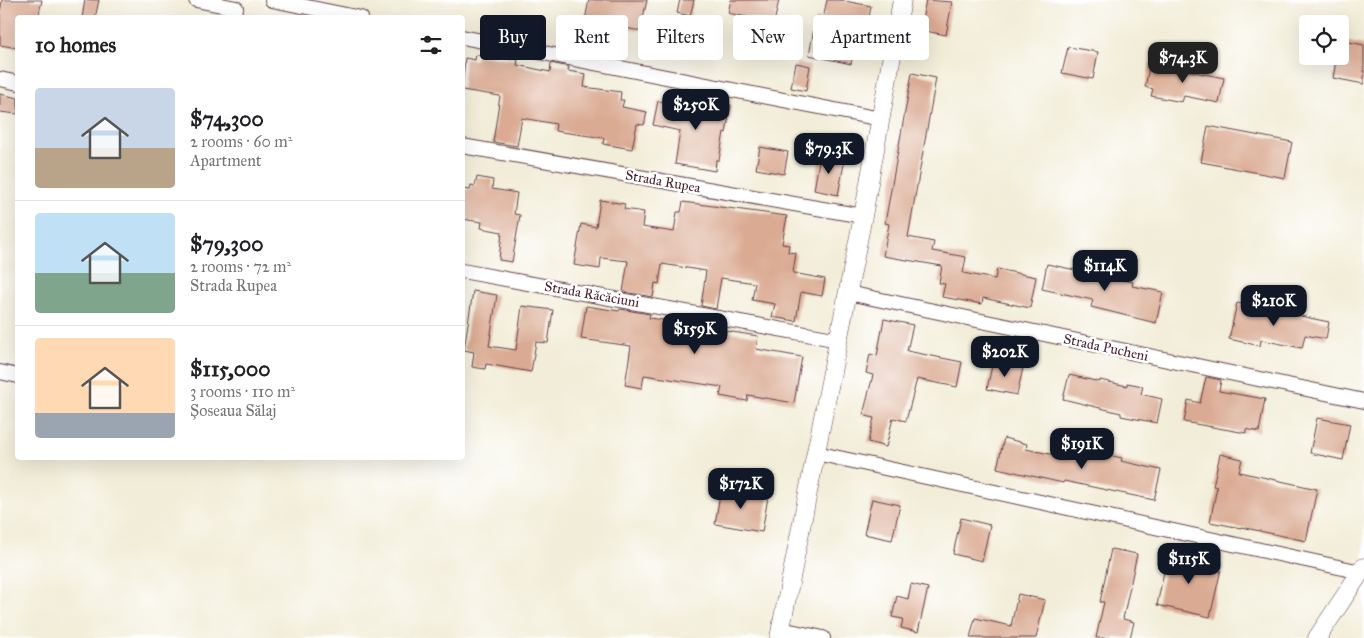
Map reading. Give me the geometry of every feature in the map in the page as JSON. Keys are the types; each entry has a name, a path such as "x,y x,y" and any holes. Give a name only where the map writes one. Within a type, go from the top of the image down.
{"street":[{"path":"196,0 236,8"},
{"path":"272,0 346,15"},
{"path":"824,638 780,633 864,216 902,0"},
{"path":"465,38 881,119"},
{"path":"0,79 15,82"},
{"name":"Strada Rupea","path":"465,147 864,216"},
{"name":"Strada Răcăciuni","path":"465,272 839,340"},
{"name":"Strada Pucheni","path":"848,293 1364,401"},
{"path":"0,372 15,375"},
{"path":"816,453 1362,569 1317,638"}],"building":[{"path":"2,0 42,0 39,15 15,15 15,48 0,45"},
{"path":"85,0 99,0 96,15 82,15"},
{"path":"589,0 647,0 644,15 638,15 638,31 628,28 628,15 586,15"},
{"path":"680,0 694,0 690,15 677,13"},
{"path":"731,0 779,0 776,15 737,15 728,13"},
{"path":"827,0 839,0 871,6 869,15 824,15"},
{"path":"926,0 952,2 946,35 929,32 929,15 923,15"},
{"path":"813,34 813,56 809,55"},
{"path":"1349,42 1364,45 1364,84 1333,78 1335,65 1349,65"},
{"path":"1068,47 1098,52 1093,79 1062,73"},
{"path":"476,55 480,55 480,60 518,60 517,65 550,72 551,63 569,67 568,71 586,74 584,87 621,92 620,100 624,100 622,107 647,112 644,125 637,124 632,149 603,144 604,138 555,131 556,124 522,118 517,146 493,142 500,96 465,90 465,58 475,60"},
{"path":"832,60 852,60 851,64"},
{"path":"796,63 810,66 806,91 791,88"},
{"path":"1150,63 1224,78 1219,103 1184,96 1182,102 1151,96 1153,89 1145,87"},
{"path":"912,73 936,78 908,237 934,242 932,251 966,257 963,273 995,279 997,269 1036,277 1030,308 983,298 982,304 942,297 945,284 939,283 942,266 883,256 889,224 885,223"},
{"path":"0,94 15,97 15,114 0,112"},
{"path":"704,99 731,105 726,133 724,132 715,171 675,164 680,131 653,125 658,101 702,110"},
{"path":"1208,126 1292,142 1285,178 1201,162"},
{"path":"760,147 788,152 784,174 756,169"},
{"path":"820,155 845,159 838,195 814,190"},
{"path":"477,177 493,180 492,189 517,193 514,214 520,215 512,262 499,260 502,232 481,228 482,222 465,219 465,189 470,190 471,185 475,186"},
{"path":"600,200 625,204 624,209 644,212 642,227 674,232 677,212 681,212 683,202 787,216 782,244 789,245 788,252 796,253 793,273 825,279 822,296 801,292 796,321 772,317 775,304 752,300 755,283 721,278 716,309 701,306 706,271 662,264 659,284 655,283 653,297 623,292 628,261 601,258 600,269 574,265 581,224 596,227"},
{"path":"1047,264 1133,282 1132,286 1163,292 1156,323 1091,307 1093,300 1042,289"},
{"path":"473,291 497,295 489,346 516,350 522,306 553,310 548,343 536,342 531,372 486,364 485,369 472,367 474,352 465,350"},
{"path":"1237,303 1329,322 1326,339 1305,335 1302,348 1261,340 1260,346 1229,339"},
{"path":"586,306 650,314 649,318 698,325 698,323 713,326 713,329 758,336 756,349 802,357 794,403 748,395 747,401 720,396 722,387 644,375 642,388 625,385 631,346 581,339"},
{"path":"884,319 913,325 907,351 962,362 957,387 917,379 906,421 893,418 886,447 868,442 874,418 863,415 873,375 866,373 870,354 877,356"},
{"path":"993,361 1023,368 1017,395 987,389"},
{"path":"1069,375 1100,382 1100,380 1127,386 1127,383 1143,386 1141,394 1162,399 1157,423 1121,416 1121,413 1063,399"},
{"path":"1206,377 1221,380 1219,391 1265,399 1259,432 1246,429 1246,433 1184,422 1188,400 1200,403"},
{"path":"1317,418 1350,424 1343,460 1310,453"},
{"path":"1004,438 1027,444 1026,449 1083,461 1085,450 1122,458 1121,461 1161,470 1154,500 1064,481 1063,483 997,468"},
{"path":"1220,454 1242,459 1239,472 1317,489 1306,541 1210,522 1217,487 1213,486"},
{"path":"721,489 768,497 762,532 715,524"},
{"path":"872,499 900,505 892,540 864,534"},
{"path":"961,518 990,525 982,561 953,554"},
{"path":"1111,549 1137,554 1123,619 1134,622 1130,638 1096,638 1104,602 1100,602"},
{"path":"1168,553 1222,565 1210,617 1157,605"},
{"path":"911,584 928,588 918,632 901,628 903,619 892,617 897,596 908,599"},
{"path":"1018,594 1045,600 1036,638 970,638 975,618 1011,626"}]}
